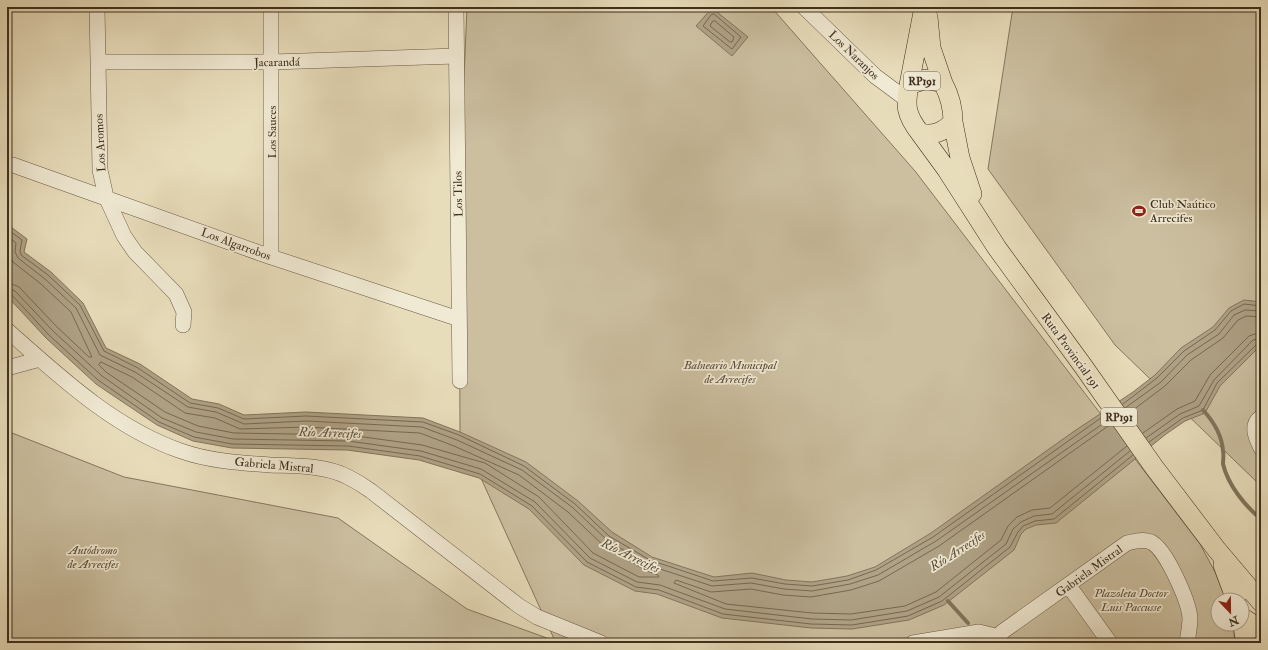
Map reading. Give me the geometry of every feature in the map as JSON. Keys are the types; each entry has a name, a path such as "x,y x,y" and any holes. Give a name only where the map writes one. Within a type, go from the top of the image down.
{"main road":[{"name":"RP191","path":"920,133 907,111 908,92 925,7"},
{"name":"RP191","path":"925,7 931,48 943,83 951,100 953,122"},
{"name":"RP191","path":"908,92 926,79 943,83"},
{"path":"920,133 928,135 937,134 945,130 953,122"},
{"name":"Ruta Provincial 191","path":"953,122 964,172 996,248"},
{"name":"Ruta Provincial 191","path":"920,133 947,170 996,248 1083,366 1154,467 1217,550"},
{"name":"RP191","path":"1217,550 1233,592"},
{"path":"1217,550 1261,602"},
{"path":"1250,622 1261,630"},
{"path":"1244,632 1246,643"}],"street":[{"name":"Los Aromos","path":"97,7 100,170 106,197 124,236 135,252 176,294 184,312 183,326"},
{"name":"Los Sauces","path":"271,7 271,257"},
{"name":"Los Tilos","path":"456,7 460,381"},
{"name":"Los Naranjos","path":"804,7 875,76 908,92"},
{"name":"Jacarandá","path":"98,62 272,62 456,56"},
{"name":"Los Algarrobos","path":"13,165 271,257 459,319"},
{"name":"Gabriela Mistral","path":"7,330 65,381 118,420 147,436 181,451 217,460 306,466 347,476 371,491 519,606 537,617 601,643"},
{"path":"7,368 40,359"},
{"path":"1261,417 1255,427 1255,437 1261,448"},
{"name":"Gabriela Mistral","path":"913,643 979,632 999,640 1002,632 1069,586 1127,543 1141,540 1152,542 1162,552 1188,606 1190,619 1187,643"},
{"path":"1069,586 1110,643"}],"green space":[{"name":"Balneario Municipal de Arrecifes","path":"467,7 771,7 915,171 1200,544 1215,572 1223,592 1210,592 1210,632 1234,632 1235,643 7,643 7,431 124,477 338,518 467,609 555,641 460,432 459,198"},
{"name":"Club Naútico Arrecifes","path":"1013,7 1261,7 1261,486 1115,345 988,169"}],"water":[{"path":"712,8 748,37 732,56 696,26"},
{"name":"Río Arrecifes","path":"7,224 27,239 24,252 51,272 83,303 106,348 140,364 192,399 219,404 244,415 306,412 423,418 460,432 526,462 578,501 612,532 652,557 714,577 752,573 786,580 812,582 847,576 875,567 931,533 1073,432 1133,392 1155,375 1181,348 1213,327 1229,308 1244,300 1261,302 1261,345 1220,386 1205,413 1185,421 1166,434 1056,523 1036,525 1026,529 1021,534 1014,550 944,605 909,620 852,629 811,628 722,618 657,594 635,591 584,565 529,509 479,478 419,460 347,450 232,448 193,441 157,425 96,384 46,338 7,296"}],"waterway":[{"path":"1203,410 1211,419 1219,434 1222,445 1223,464 1229,480 1243,501 1261,519"},
{"path":"948,601 968,623"}],"place":[{"name":"Club Naútico Arrecifes","path":"1139,211"}],"park label":[{"name":"Autódromo de Arrecifes","path":"93,557"},
{"name":"Plazoleta Doctor Luis Paccusse","path":"1131,600"}]}
